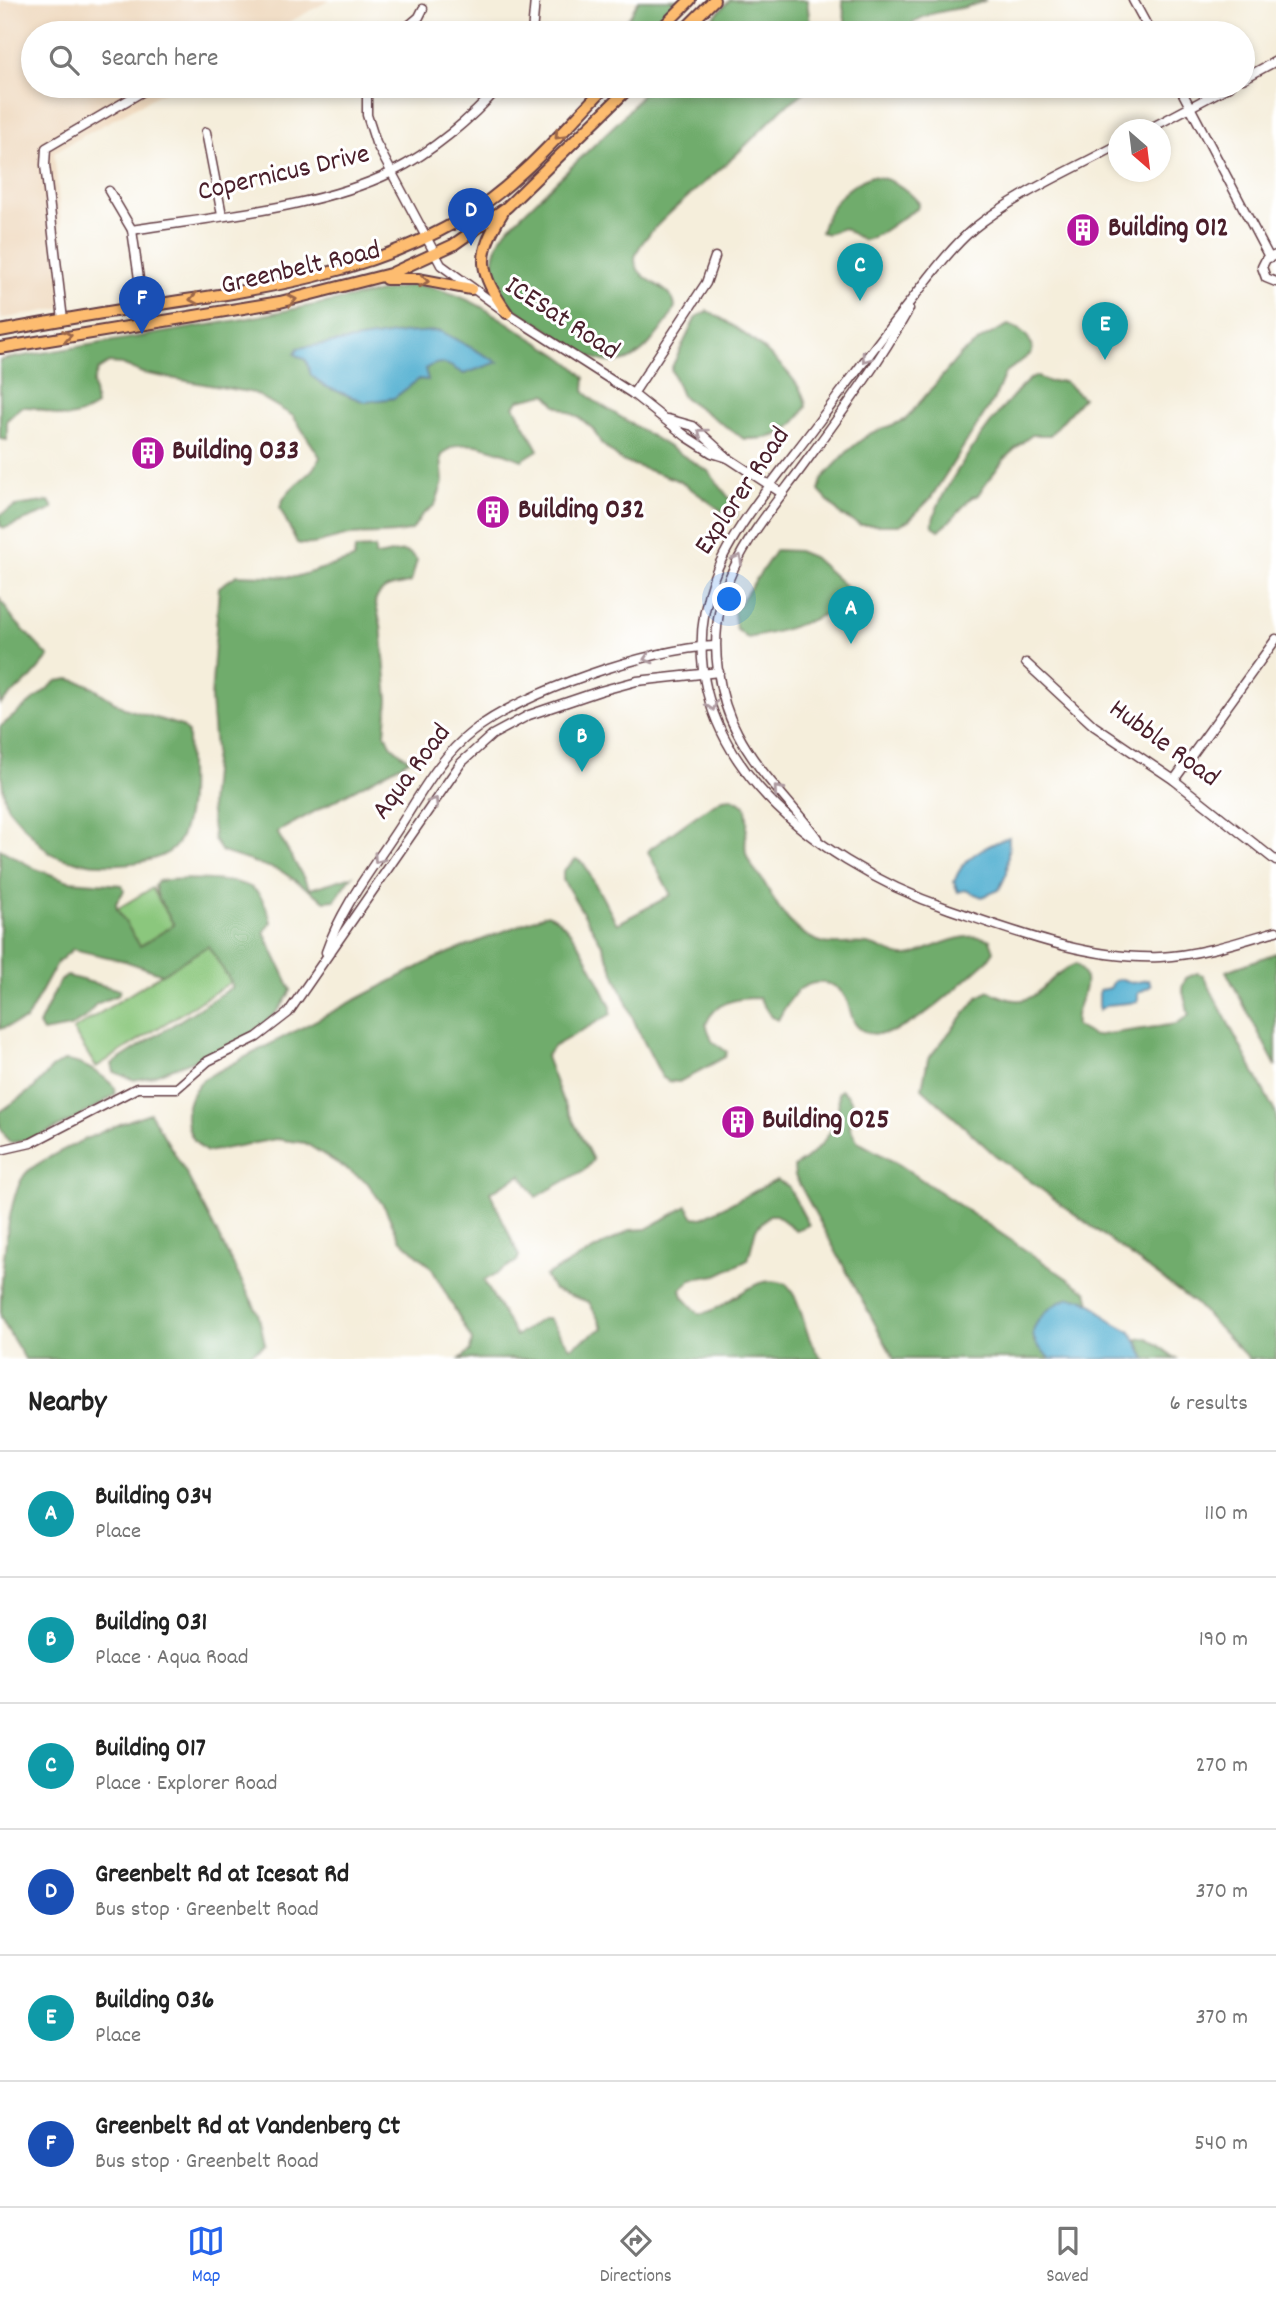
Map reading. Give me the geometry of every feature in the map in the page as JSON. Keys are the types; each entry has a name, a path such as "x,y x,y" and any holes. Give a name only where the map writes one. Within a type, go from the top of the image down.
{"main road":[{"path":"669,21 690,0"},
{"path":"693,21 714,0"},
{"name":"Greenbelt Road","path":"0,331 332,273 369,263 459,221 498,193 595,98"},
{"name":"Greenbelt Road","path":"0,348 291,300 376,279 434,256 507,207 619,98"},
{"path":"507,207 487,239 482,267 491,290 507,313"},
{"path":"376,279 418,279 471,289"}],"street":[{"path":"532,21 535,0"},
{"path":"1133,0 1144,21"},
{"path":"414,21 423,9"},
{"path":"1255,72 1276,61"},
{"path":"62,320 46,148 131,98"},
{"path":"367,98 368,121 391,173 434,256"},
{"name":"Copernicus Drive","path":"132,230 311,198 391,173 438,143 487,98"},
{"path":"1185,98 1273,256 1263,263 1262,271 1266,278 1276,282"},
{"path":"1168,119 1207,98"},
{"path":"206,132 222,215"},
{"name":"Explorer Road","path":"1108,151 989,217 956,245 923,285 772,485 718,567 708,599 702,647 704,674 715,717 734,755 788,820 856,868 920,899 1023,933 1103,954 1159,957 1189,954 1276,931"},
{"path":"109,191 132,230 143,307"},
{"name":"ICESat Road","path":"434,256 471,289 633,394 668,419 687,437 712,453 729,458 783,494"},
{"path":"633,394 706,283 715,257"},
{"name":"Explorer Road","path":"821,843 745,747 727,707 715,646 720,603 732,568 871,373 923,285"},
{"path":"1174,780 1276,639"},
{"name":"Aqua Road","path":"324,958 337,921 439,767 471,732 510,708 591,675 647,658 715,646"},
{"name":"Hubble Road","path":"1026,663 1094,726 1174,780 1276,861"},
{"name":"Aqua Road","path":"0,1150 31,1143 138,1088 177,1088 208,1061 276,1025 288,1013 324,958 349,929 461,763 492,735 529,715 600,691 637,681 719,672"}],"shaded area":[{"path":"0,0 330,0 291,21 21,21 21,98 152,98 54,152 69,307 0,319"}],"green space":[{"path":"639,0 677,0 656,21 627,21"},
{"path":"730,0 807,0 810,21 710,21"},
{"path":"842,0 986,0 930,14 916,21 845,21"},
{"path":"639,98 797,98 674,209 646,238 635,260 637,268 668,293 675,307 661,330 638,355 624,361 611,362 584,353 506,302 495,284 493,268 498,243 506,230 623,117"},
{"path":"872,176 886,179 909,192 919,203 917,209 877,235 863,240 843,228 827,234 821,232 828,214 839,198 854,185"},
{"path":"414,285 446,291 488,310 572,365 585,378 584,391 593,400 708,471 737,508 737,516 730,517 680,481 622,461 601,443 593,429 580,418 556,405 546,394 519,400 514,406 538,450 522,460 468,444 448,449 441,457 443,482 435,505 422,515 412,530 389,534 351,535 310,544 297,543 280,508 287,493 312,471 320,457 293,416 254,393 142,373 122,364 109,363 98,370 93,383 96,406 83,413 64,417 32,407 21,407 7,420 7,440 0,439 0,360 244,319","holes":["439,331 497,362 464,374 450,365 436,364 425,369 428,380 419,379 394,398 365,402 324,386 311,375 306,360 295,354 299,348 402,333"]},
{"path":"707,311 750,338 794,380 806,407 794,424 781,434 744,439 682,396 671,369 696,317"},
{"path":"1008,325 1026,335 1031,343 1032,353 1005,373 995,397 930,499 909,520 899,525 860,525 841,515 819,491 822,479 849,450 869,434 905,420 961,354"},
{"path":"1035,376 1049,382 1064,381 1083,398 1050,435 1032,435 1005,458 977,496 972,497 939,530 933,526 935,513 957,471 991,422"},
{"path":"49,501 53,508 49,511 5,528 0,526 0,515 16,506"},
{"path":"375,548 375,556 403,551 417,560 411,582 382,591 375,601 381,625 388,700 385,734 392,746 409,760 277,832 310,889 352,876 335,900 325,901 281,871 222,852 214,840 210,804 215,751 211,699 219,587 237,575 295,577 354,559 355,549"},
{"path":"776,550 798,551 813,557 851,591 844,600 820,616 789,628 747,638 736,629 734,612"},
{"path":"0,599 13,619 49,657 31,678 0,704"},
{"path":"69,679 87,684 124,708 182,726 188,733 189,790 186,819 177,844 168,853 136,863 116,864 78,862 62,858 47,851 7,806 0,757 0,727 57,681"},
{"path":"732,798 745,805 745,847 749,862 788,920 804,934 824,943 873,945 901,956 913,955 951,940 972,937 990,940 994,951 987,961 935,1006 905,1026 890,1032 874,1034 859,1028 840,990 829,984 819,983 803,987 792,998 778,1020 771,1017 759,998 728,1002 715,1010 706,1024 712,1041 727,1052 725,1057 679,1082 668,1081 662,1077 638,1030 603,946 563,880 563,871 576,859 584,864 617,924 671,895 648,852 650,849 722,799"},
{"path":"0,849 36,869 69,881 122,885 124,891 116,903 117,909 140,946 174,925 158,898 155,886 158,881 221,881 252,888 267,908 271,922 264,932 291,990 280,1008 249,1035 210,1054 150,1077 134,1080 114,1072 112,1064 232,987 231,982 208,946 162,974 125,961 73,949 57,963 26,1020 0,1029"},
{"path":"152,888 174,925 140,946 117,909"},
{"path":"547,914 557,919 576,940 611,1007 611,1014 553,1047 546,1057 562,1099 593,1160 586,1169 536,1197 521,1175 490,1192 519,1256 517,1261 484,1281 516,1336 542,1319 549,1319 570,1348 603,1328 589,1302 554,1290 545,1276 630,1230 646,1229 687,1206 694,1217 702,1218 777,1180 788,1186 809,1225 796,1230 776,1215 769,1215 756,1229 748,1260 717,1275 692,1279 681,1289 683,1297 699,1314 711,1311 762,1282 786,1284 797,1302 810,1340 822,1359 460,1359 470,1351 472,1340 431,1267 399,1238 385,1208 367,1182 305,1143 276,1139 207,1152 192,1136 188,1126 188,1105 197,1086 205,1078 434,959"},
{"path":"208,945 231,982 96,1067 73,1030"},
{"path":"1276,953 1276,1066 1226,971"},
{"path":"1076,964 1082,971 1085,986 1076,1026 1094,1036 1176,1024 1189,1015 1182,988 1186,978 1197,973 1203,975 1276,1114 1276,1359 1249,1359 1196,1304 995,1155 922,1088 928,1059 978,997 989,991 1005,998 1028,998"},
{"path":"67,976 120,990 118,995 96,1004 87,1016 70,1027 43,1032 39,1025 59,982"},
{"path":"64,1061 78,1063 99,1074 115,1088 115,1094 79,1117 47,1132 9,1142 0,1127 0,1112 34,1088 52,1068"},
{"path":"841,1090 852,1103 850,1128 858,1142 900,1165 1087,1292 1090,1303 1082,1299 1034,1341 1051,1359 894,1359 795,1176 794,1167 812,1154 833,1127 839,1105 838,1093"},
{"path":"150,1113 185,1171 258,1313 265,1344 243,1359 25,1359 1,1317 6,1241 14,1198 20,1182 28,1171 52,1156"},
{"path":"1148,1338 1177,1359 1146,1359 1137,1339"}],"water":[{"path":"440,331 498,362 464,374 446,364 431,365 425,369 428,380 419,379 394,398 365,402 324,386 311,375 306,360 295,354 298,348 402,333"},
{"path":"1009,837 1007,873 999,890 982,897 965,890 958,892 954,882 963,865 983,849"},
{"path":"1122,979 1132,983 1149,980 1151,986 1138,993 1138,1002 1107,1005 1099,1010 1099,990 1110,988 1114,981"},
{"path":"1069,1298 1082,1299 1095,1306 1109,1320 1131,1332 1146,1359 1051,1359 1036,1343 1034,1329 1049,1309"}],"place":[{"name":"Building 012","path":"1083,230"},
{"name":"Greenbelt Rd at Icesat Rd","path":"471,246"},
{"name":"Building 017","path":"860,301"},
{"name":"Greenbelt Rd at Vandenberg Ct","path":"142,334"},
{"name":"Building 036","path":"1105,360"},
{"name":"Building 033","path":"148,453"},
{"name":"Building 032","path":"493,512"},
{"name":"Building 034","path":"851,644"},
{"name":"Building 031","path":"582,772"},
{"name":"Building 025","path":"738,1122"}]}
